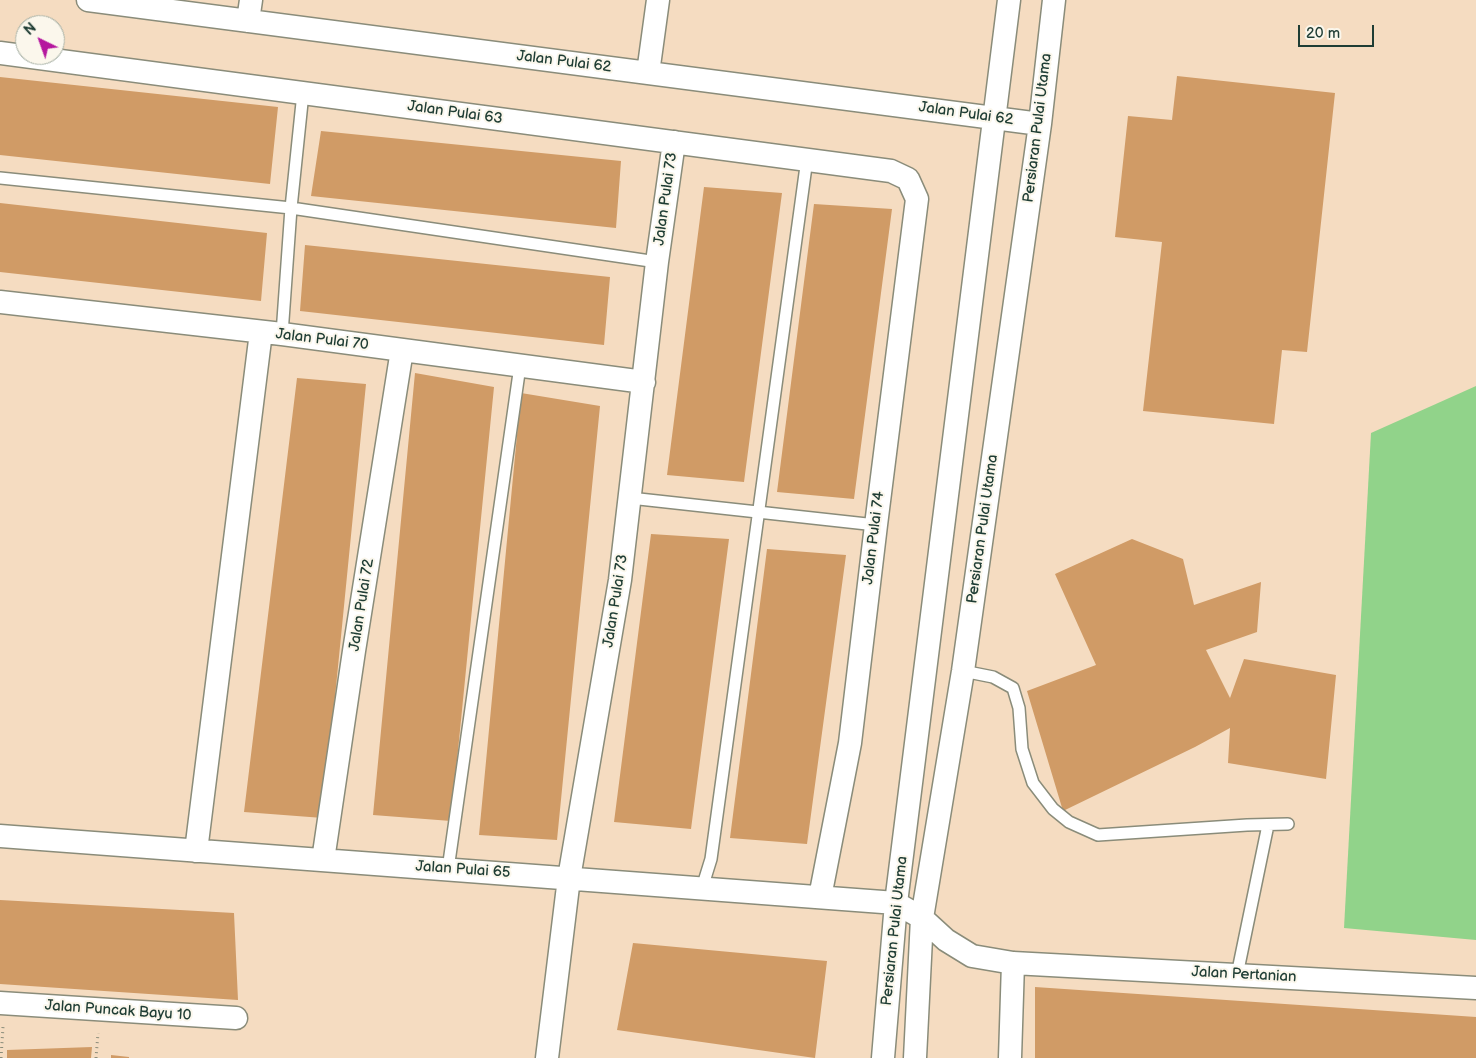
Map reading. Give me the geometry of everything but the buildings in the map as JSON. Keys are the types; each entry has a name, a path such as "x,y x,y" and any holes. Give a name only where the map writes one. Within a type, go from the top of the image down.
{"street":[{"name":"Jalan Pulai 62","path":"88,0 249,10 648,73 1040,124"},
{"path":"648,73 658,0"},
{"name":"Persiaran Pulai Utama","path":"883,1058 896,903 996,118 1009,0"},
{"name":"Persiaran Pulai Utama","path":"915,1058 922,918 963,671 1040,124 1054,0"},
{"name":"Jalan Pulai 63","path":"0,53 891,171 908,179"},
{"name":"Jalan Pulai 73","path":"547,1058 570,878 620,580 657,262 674,142"},
{"name":"Jalan Pulai 74","path":"820,897 850,743 917,199 908,179"},
{"name":"Jalan Pulai 70","path":"0,302 272,333 644,382"},
{"path":"196,851 272,333"},
{"name":"Jalan Pulai 72","path":"323,860 402,350"},
{"name":"Jalan Pulai 65","path":"0,836 896,903 922,918"},
{"name":"Jalan Pertanian","path":"922,918 946,940 972,956 1013,963 1476,988"},
{"path":"1010,1058 1013,963"},
{"name":"Jalan Puncak Bayu 10","path":"2,1003 236,1018"}],"lane":[{"path":"272,333 291,208 303,93"},
{"path":"702,888 711,859 807,160"},
{"path":"0,178 291,208 657,262"},
{"path":"448,869 520,366"},
{"path":"630,498 876,525"},
{"path":"963,671 992,677 1014,688 1019,708 1022,749 1033,783 1053,809 1069,822 1098,834 1247,824 1288,824"},
{"path":"1237,975 1268,825"}],"path":[{"path":"1,1058 2,1003"}],"green space":[{"path":"1476,386 1476,940 1344,928 1371,433"}]}
